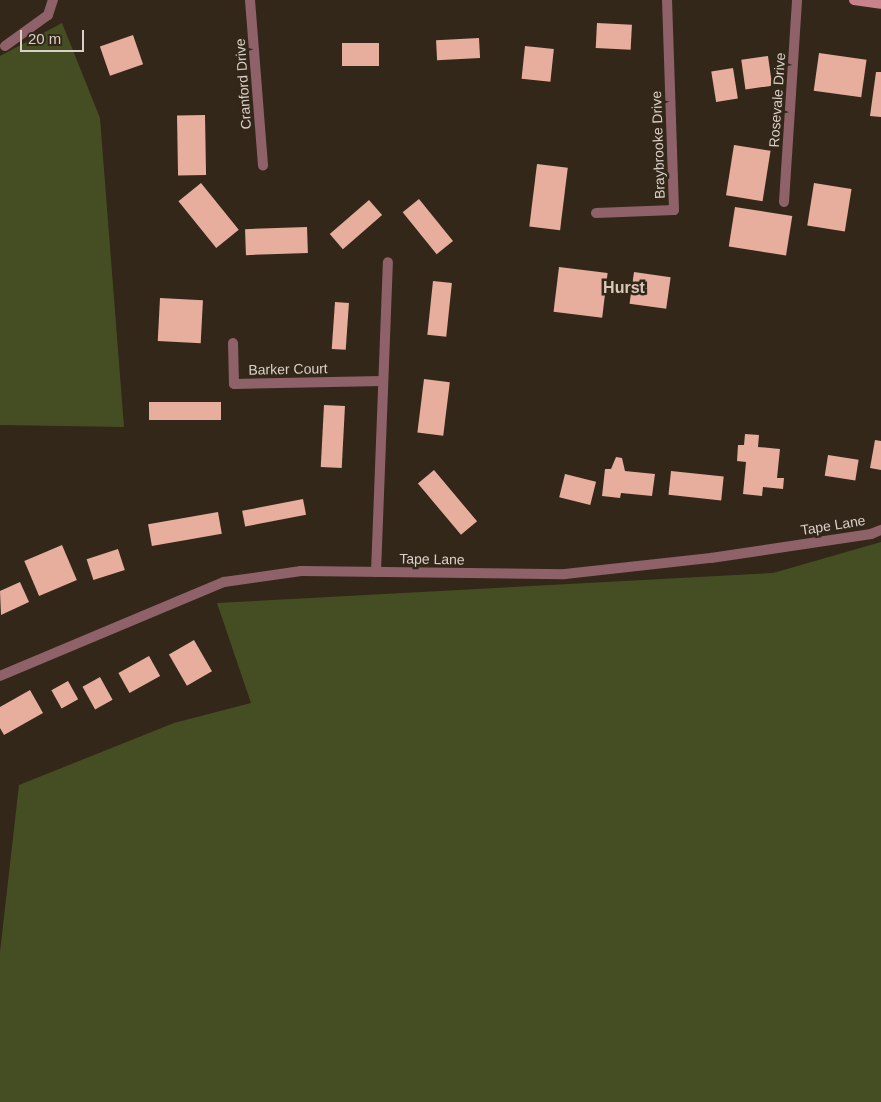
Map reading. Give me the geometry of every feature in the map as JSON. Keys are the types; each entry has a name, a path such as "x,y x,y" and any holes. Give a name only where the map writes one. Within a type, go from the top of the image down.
{"street":[{"path":"6,46 48,14 53,0"},
{"name":"Cranford Drive","path":"250,0 262,166"},
{"name":"Braybrooke Drive","path":"596,213 674,210 667,0"},
{"name":"Rosevale Drive","path":"784,202 797,0"},
{"path":"854,0 881,4"},
{"path":"376,572 388,262"},
{"name":"Barker Court","path":"233,343 234,384 384,381"},
{"name":"Tape Lane","path":"0,676 224,582 301,571 565,574 711,558 871,534 881,530"}],"green space":[{"path":"62,23 100,118 124,427 0,425 0,56"},
{"path":"881,542 881,1102 0,1102 0,952 19,785 174,723 251,703 217,603 773,573"}],"building":[{"path":"597,23 632,25 631,50 596,48"},
{"path":"133,35 143,64 110,76 100,46"},
{"path":"479,38 480,58 437,60 436,40"},
{"path":"342,43 379,43 379,66 342,66"},
{"path":"525,46 554,49 550,82 522,79"},
{"path":"819,53 867,60 861,97 814,91"},
{"path":"768,56 772,86 745,89 741,60"},
{"path":"733,68 738,99 716,102 711,71"},
{"path":"876,72 881,72 881,117 870,116"},
{"path":"177,115 205,115 206,175 178,175"},
{"path":"734,145 771,151 763,201 726,195"},
{"path":"537,164 568,168 560,230 529,227"},
{"path":"201,183 239,230 216,248 178,201"},
{"path":"814,183 852,189 845,231 807,225"},
{"path":"419,199 453,241 437,254 403,212"},
{"path":"369,200 382,215 343,249 330,234"},
{"path":"735,207 792,216 786,256 729,247"},
{"path":"307,227 308,253 246,255 245,229"},
{"path":"559,267 608,273 602,318 554,312"},
{"path":"634,272 671,277 666,309 630,304"},
{"path":"433,281 452,283 446,337 427,335"},
{"path":"160,298 203,300 201,343 158,341"},
{"path":"335,302 349,303 346,350 332,349"},
{"path":"424,379 450,382 443,436 417,433"},
{"path":"149,402 221,402 221,420 149,420"},
{"path":"324,405 345,406 342,468 321,467"},
{"path":"745,434 759,435 758,447 780,449 777,478 784,478 783,489 763,487 762,496 743,494 746,462 737,461 738,445 744,445"},
{"path":"875,440 881,441 881,470 870,468"},
{"path":"828,455 859,460 855,481 825,476"},
{"path":"616,457 622,458 625,471 655,474 652,496 621,493 620,498 602,496 605,469 611,469"},
{"path":"434,470 477,521 461,535 418,483"},
{"path":"671,471 724,477 721,500 668,495"},
{"path":"565,474 596,482 590,505 559,497"},
{"path":"303,499 306,515 245,527 242,511"},
{"path":"218,512 222,534 152,546 148,524"},
{"path":"62,545 77,580 39,596 24,561"},
{"path":"118,549 125,570 93,580 87,559"},
{"path":"20,582 29,602 1,615 0,591"},
{"path":"194,640 212,671 187,686 169,654"},
{"path":"149,656 160,676 130,693 118,673"},
{"path":"100,677 113,700 95,709 83,687"},
{"path":"68,681 78,699 62,709 51,690"},
{"path":"30,690 43,713 4,735 0,728 0,707"}],"district":[{"name":"Hurst","path":"624,288"}]}
